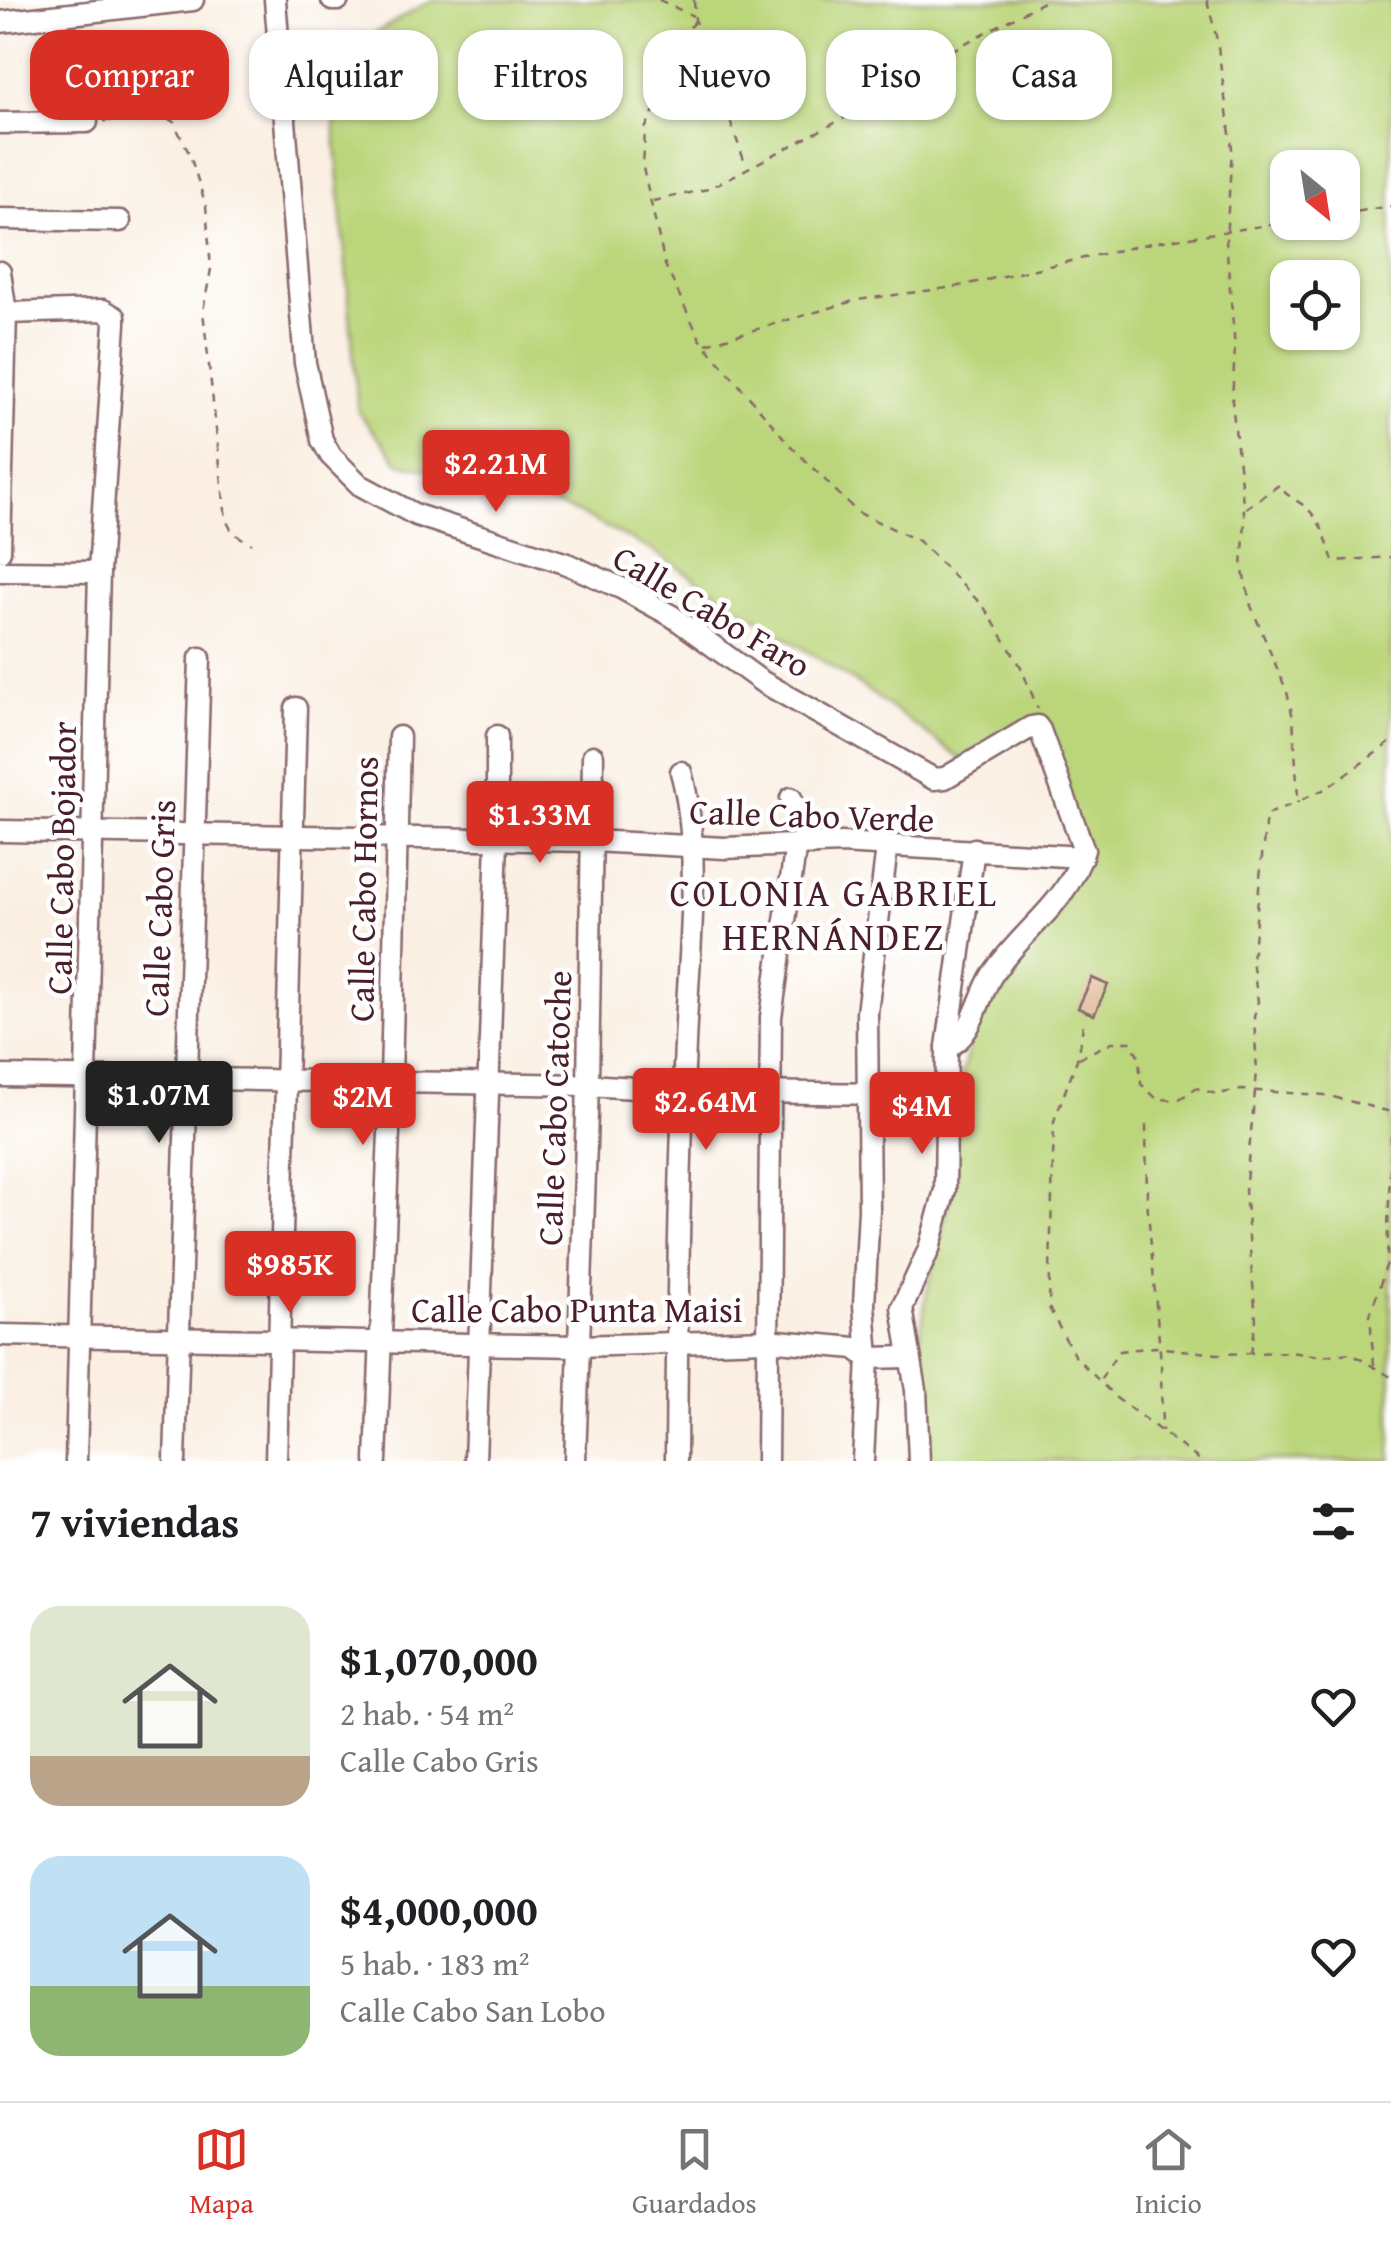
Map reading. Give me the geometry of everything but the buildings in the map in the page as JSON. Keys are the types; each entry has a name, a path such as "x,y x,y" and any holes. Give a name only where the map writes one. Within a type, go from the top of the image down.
{"street":[{"path":"0,22 193,0"},
{"name":"Calle Cabo Faro","path":"275,0 305,363 322,440 342,468 360,484 416,516 567,564 621,588 672,616 761,680 934,779 944,778 1038,728"},
{"path":"0,122 87,122"},
{"path":"0,219 120,221"},
{"path":"0,272 6,313 0,551"},
{"name":"Calle Cabo Bojador","path":"6,313 103,310 114,316 99,572 76,1461"},
{"path":"0,571 99,572"},
{"name":"Calle Cabo Gris","path":"175,1461 200,658"},
{"path":"276,1461 296,708"},
{"path":"952,1045 961,1039 990,979 1014,944 1068,890 1082,858 1082,838 1038,728"},
{"path":"475,1461 497,841 497,736"},
{"name":"Calle Cabo Hornos","path":"376,1461 399,837 399,737"},
{"name":"Calle Cabo Catoche","path":"575,1461 588,1085 593,756"},
{"path":"676,1461 692,844 689,801 681,772"},
{"path":"767,1461 771,1016 804,844 791,798"},
{"name":"Calle Cabo Verde","path":"0,831 592,841 725,848 804,844 957,852 974,849 1082,858"},
{"path":"864,1461 868,1358 864,1305 869,1210 867,1014 887,847"},
{"path":"919,1461 919,1420 902,1308 929,1249 945,1190 946,1095 974,849"},
{"path":"0,1076 946,1095"},
{"name":"Calle Cabo Punta Maisi","path":"0,1335 579,1346 767,1340 855,1348 868,1358 910,1357"}],"path":[{"path":"658,0 695,19"},
{"path":"694,0 695,19 746,167"},
{"path":"652,202 708,189 852,114 949,52 1047,0"},
{"path":"1207,0 1232,148 1226,231 1235,348 1232,401 1244,509 1245,580 1250,606 1287,692 1293,718 1298,798 1302,800"},
{"path":"695,19 682,36 671,76 645,129 643,168 665,266 704,344 789,444 857,512 919,542 984,607 1037,700 1038,728"},
{"path":"87,122 173,120 190,155 206,206 211,269 202,311 226,520 233,533 252,544"},
{"path":"1360,211 1391,206"},
{"path":"704,344 857,300 956,287 1156,242 1270,225"},
{"path":"1244,509 1279,484 1287,497 1306,508 1323,527 1333,561 1391,557"},
{"path":"1252,1354 1256,1319 1245,1191 1256,1092 1254,1017 1258,1001 1252,961 1266,816 1326,788 1391,742"},
{"path":"1083,1025 1077,1058 1054,1121 1049,1308 1074,1354 1114,1397 1201,1461"},
{"path":"1077,1058 1112,1042 1132,1042 1139,1058 1141,1084 1157,1099 1178,1100 1196,1088 1216,1094 1241,1090 1325,1095 1391,1112"},
{"path":"1146,1125 1162,1432"},
{"path":"1374,1365 1370,1314 1387,1263 1391,1135"},
{"path":"1100,1382 1119,1351 1159,1347 1217,1354 1320,1356 1350,1352 1391,1377"}],"green space":[{"path":"432,0 1391,0 1391,1461 922,1461 917,1359 926,1296 950,1199 955,1100 967,1055 983,998 1087,858 1040,716 962,760 867,690 653,551 580,514 516,491 399,463 358,412 334,120 438,120 438,30 380,30"}],"district":[{"name":"COLONIA GABRIEL HERNÁNDEZ","path":"834,914"}]}
